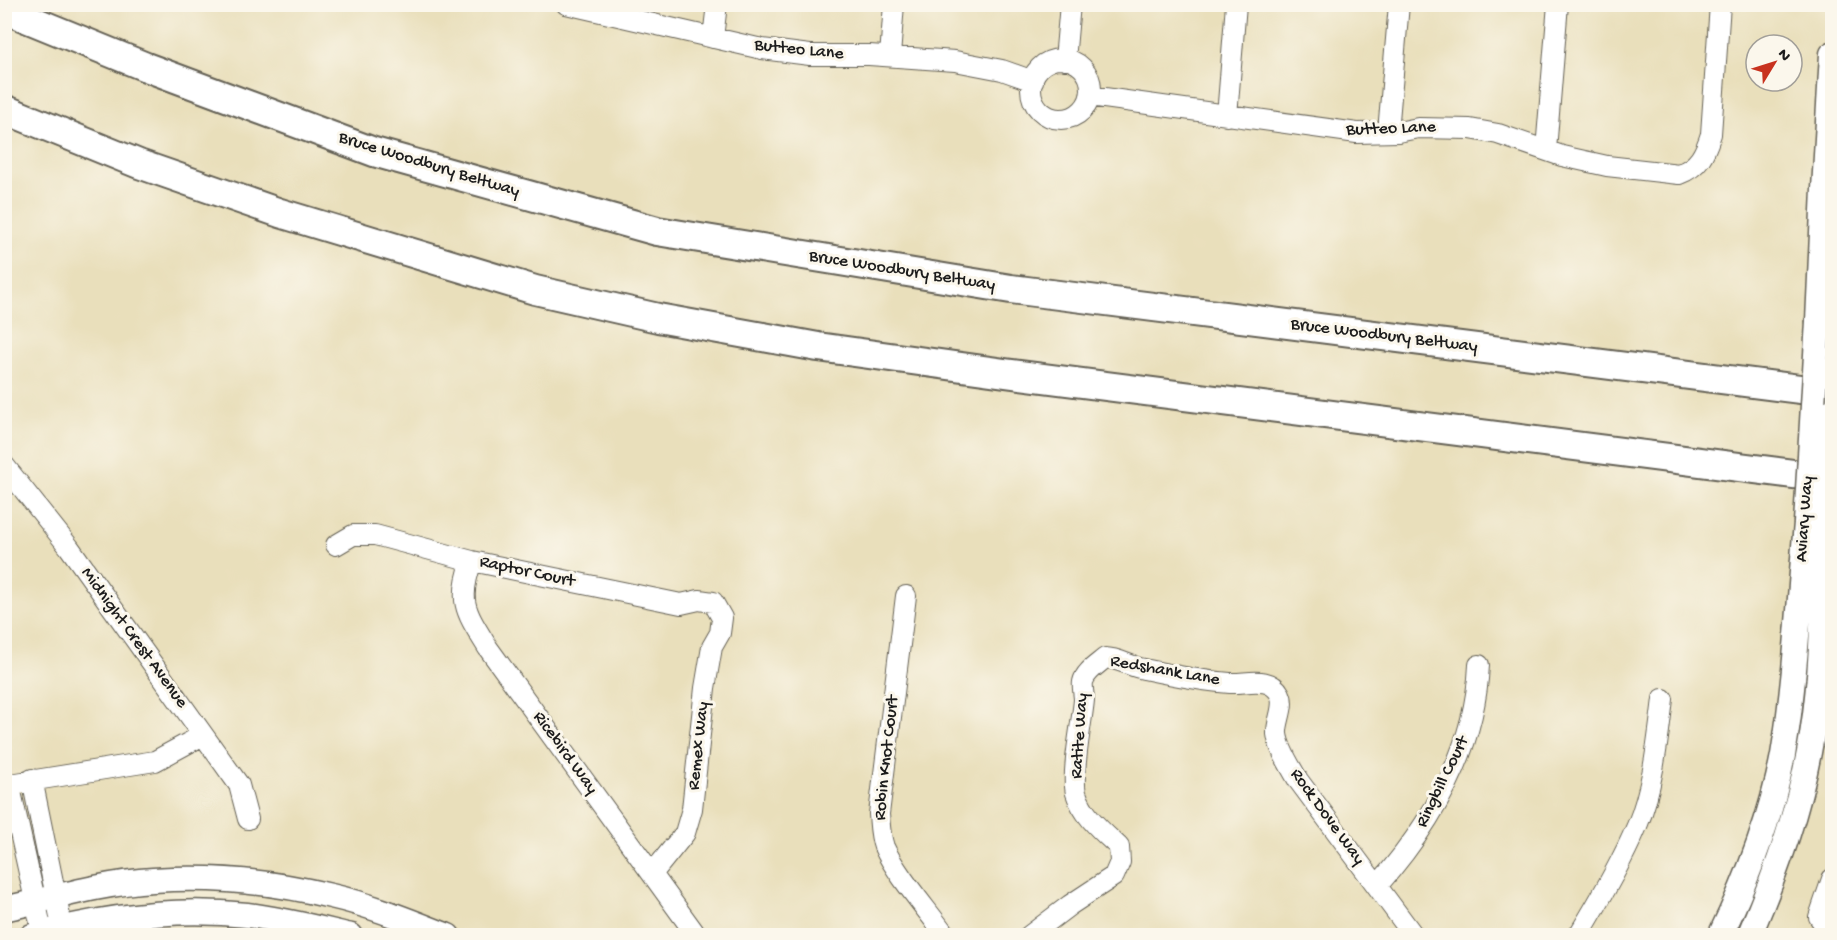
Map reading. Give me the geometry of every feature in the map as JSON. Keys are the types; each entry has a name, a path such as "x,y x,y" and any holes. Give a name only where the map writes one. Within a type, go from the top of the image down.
{"highway":[{"name":"Bruce Woodbury Beltway","path":"4,9 146,67 374,152 657,231 1011,289 1833,393"},
{"path":"4,109 139,164 280,213 535,290 658,318 818,347 1005,373 1833,479"}],"main road":[{"name":"Aviary Way","path":"1749,936 1783,851 1808,757 1819,675 1816,524 1818,321 1833,54"},
{"name":"Aviary Way","path":"1720,936 1757,850 1782,756 1833,411"},
{"path":"4,909 123,883 153,880 218,880 259,883 332,896 373,908 448,936"},
{"path":"49,934 135,915 213,913 247,915 351,936"}],"street":[{"name":"Butteo Lane","path":"566,4 789,53 944,60 1002,70 1033,81"},
{"path":"713,38 717,4"},
{"path":"890,56 894,4"},
{"path":"1065,60 1070,4"},
{"path":"1227,116 1236,4"},
{"path":"1388,132 1399,4"},
{"path":"1546,150 1558,4"},
{"name":"Butteo Lane","path":"1090,96 1357,133 1418,128 1470,129 1498,134 1562,156 1607,165 1679,174 1699,163 1711,134 1720,4"},
{"path":"1055,60 1065,60 1077,64 1085,72 1090,86 1090,96 1085,107 1077,115 1055,119 1042,112 1035,104 1031,93 1033,81 1037,72 1045,64 1055,60"},
{"name":"Midnight Crest Avenue","path":"4,465 69,547 239,785 248,819"},
{"name":"Raptor Court","path":"336,545 353,535 375,535 472,561 681,604 699,600 714,602 718,610"},
{"name":"Ricebird Way","path":"472,561 464,582 463,597 471,621 488,648 697,936"},
{"name":"Robin Knot Court","path":"906,596 879,814 880,829 883,845 892,861 946,936"},
{"name":"Remex Way","path":"652,874 685,833 692,809 705,688 712,647 720,633 722,618 718,610"},
{"name":"Redshank Lane","path":"1093,669 1105,658 1116,658 1142,669 1230,683 1259,681 1269,683 1274,689"},
{"name":"Ringbill Court","path":"1377,886 1422,830 1461,752 1472,720 1478,691 1479,665"},
{"name":"Ratite Way","path":"1029,936 1084,895 1106,883 1114,876 1120,862 1119,847 1101,831 1084,810 1076,792 1078,746 1085,692 1083,682 1087,673 1093,669"},
{"name":"Rock Dove Way","path":"1274,689 1280,693 1282,704 1277,718 1277,736 1298,780 1414,936"},
{"path":"1578,936 1609,885 1638,824 1656,756 1663,699"},
{"path":"46,900 7,784 155,761 203,735"},
{"path":"32,779 49,934"},
{"path":"1833,879 1819,917 1833,930"}]}
